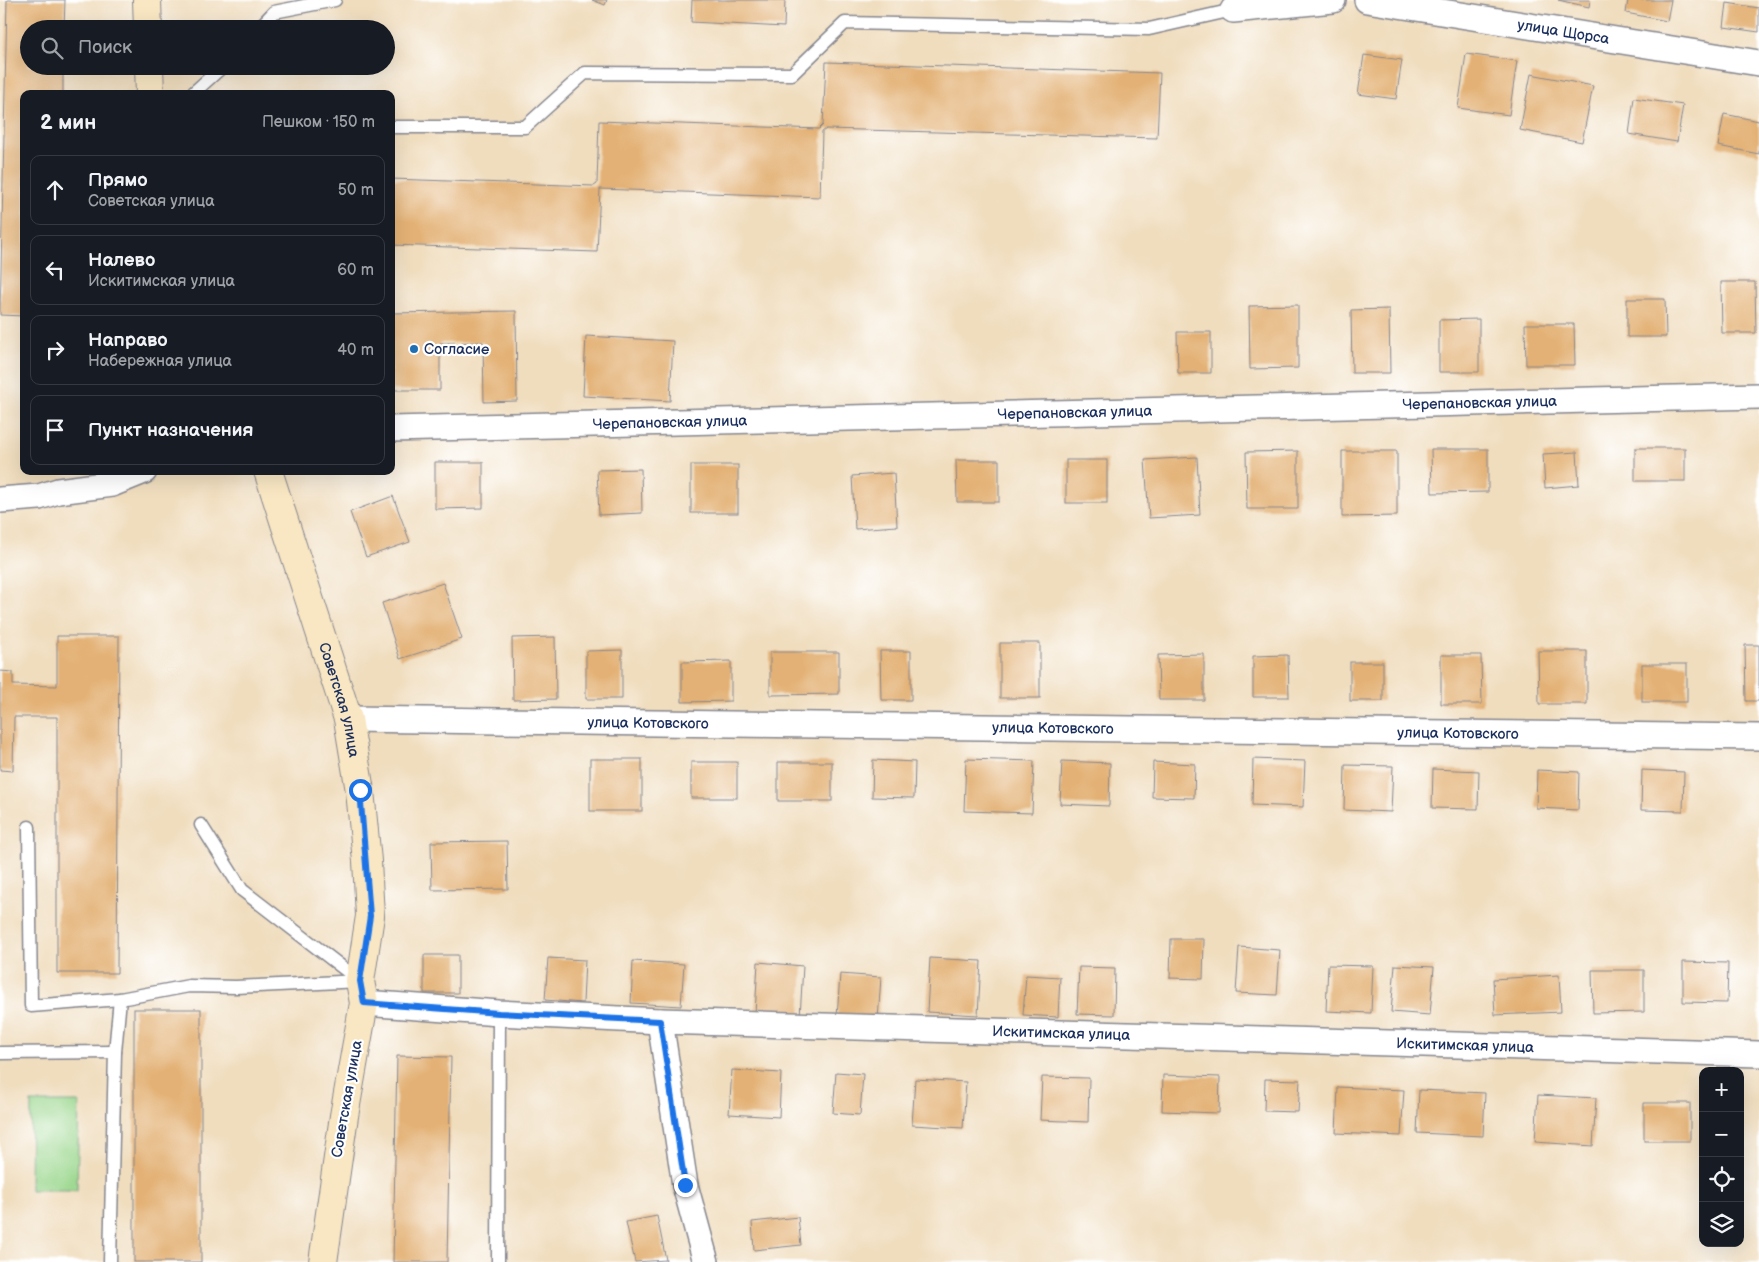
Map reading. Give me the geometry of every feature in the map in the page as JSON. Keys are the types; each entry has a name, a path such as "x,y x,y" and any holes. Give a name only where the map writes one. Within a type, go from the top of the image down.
{"main road":[{"path":"147,0 148,20"},
{"path":"149,75 150,90"},
{"name":"Советская улица","path":"269,475 348,719 360,790 370,916 362,992 323,1262"}],"street":[{"path":"1233,10 1333,0"},
{"name":"улица Щорса","path":"1367,0 1759,63"},
{"name":"Черепановская улица","path":"395,429 1759,396"},
{"path":"0,500 39,497 58,491 112,484 134,475"},
{"name":"улица Котовского","path":"348,719 1759,737"},
{"name":"Искитимская улица","path":"362,992 499,1013 660,1021 1759,1054"},
{"path":"660,1021 685,1185 706,1262"}],"lane":[{"path":"266,20 274,12 335,0"},
{"path":"395,127 525,127 585,73 792,74 845,23 1149,29 1233,10"},
{"path":"196,90 213,75"},
{"path":"201,825 242,890 362,992"},
{"path":"29,827 31,1006 120,999 189,986 362,992"},
{"path":"110,1262 114,1052 120,999"},
{"path":"498,1262 499,1013"},
{"path":"0,1053 114,1052"}],"green space":[{"path":"31,1102 79,1102 77,1190 30,1190"}],"building":[{"path":"7,0 65,0 64,20 20,20 20,75 63,75 63,90 20,90 20,316 0,315"},
{"path":"592,0 607,0 605,5"},
{"path":"692,0 785,0 784,27 691,22"},
{"path":"1558,0 1590,0 1589,7"},
{"path":"1628,0 1671,0 1667,21 1626,13"},
{"path":"1727,3 1759,8 1759,32 1724,27"},
{"path":"1466,54 1517,61 1509,115 1458,108"},
{"path":"1364,55 1402,60 1396,99 1358,94"},
{"path":"826,62 1160,73 1157,138 826,129 822,132 820,197 600,189 597,252 395,245 395,179 594,186 597,184 599,121 819,129 823,125"},
{"path":"1531,74 1593,86 1582,142 1520,130"},
{"path":"1634,98 1683,105 1677,142 1629,134"},
{"path":"1724,114 1759,121 1759,154 1718,146"},
{"path":"1721,282 1755,282 1756,333 1722,333"},
{"path":"1627,299 1665,299 1666,337 1627,337"},
{"path":"1298,305 1298,368 1250,369 1249,306"},
{"path":"1389,309 1390,373 1352,373 1351,310"},
{"path":"516,311 517,401 484,402 483,342 440,343 440,390 395,390 395,313"},
{"path":"1479,319 1479,372 1439,372 1439,320"},
{"path":"1525,324 1574,324 1575,365 1526,365"},
{"path":"1177,332 1211,332 1211,373 1178,373"},
{"path":"586,336 673,341 670,401 583,396"},
{"path":"1635,448 1685,448 1685,481 1635,481"},
{"path":"1431,449 1488,449 1488,492 1432,493"},
{"path":"1298,451 1298,509 1247,509 1246,452"},
{"path":"1342,451 1397,451 1397,516 1342,517"},
{"path":"1577,452 1579,485 1545,488 1543,454"},
{"path":"1197,457 1200,515 1149,518 1145,460"},
{"path":"956,460 999,460 999,502 957,502"},
{"path":"1066,460 1107,460 1107,503 1066,503"},
{"path":"435,462 483,462 483,508 435,509"},
{"path":"691,465 738,465 738,513 691,513"},
{"path":"641,469 642,513 599,515 597,470"},
{"path":"894,473 897,526 855,529 852,476"},
{"path":"393,496 410,542 366,557 350,512"},
{"path":"443,583 462,639 400,659 382,603"},
{"path":"57,636 119,636 117,973 57,973 57,717 14,717 13,771 0,770 0,671 13,672 13,685 57,686"},
{"path":"555,637 556,699 513,700 512,638"},
{"path":"1000,643 1040,643 1040,698 1000,698"},
{"path":"1745,645 1759,645 1759,701 1746,701"},
{"path":"622,650 622,699 586,699 586,651"},
{"path":"880,651 911,651 911,700 881,700"},
{"path":"1538,651 1587,651 1587,704 1539,704"},
{"path":"770,652 839,652 839,694 770,695"},
{"path":"1204,654 1204,700 1159,700 1158,655"},
{"path":"1288,655 1289,697 1253,697 1253,656"},
{"path":"1441,655 1481,655 1482,704 1441,704"},
{"path":"731,661 731,701 682,702 682,662"},
{"path":"1350,662 1383,662 1383,701 1350,701"},
{"path":"1642,664 1687,664 1687,702 1642,702"},
{"path":"590,759 642,759 642,811 590,811"},
{"path":"966,759 1034,761 1032,813 964,811"},
{"path":"1253,759 1305,761 1303,807 1252,805"},
{"path":"873,760 915,762 914,798 872,797"},
{"path":"1062,761 1110,763 1109,806 1060,804"},
{"path":"691,762 737,762 737,798 691,798"},
{"path":"778,762 832,762 832,801 778,801"},
{"path":"1153,762 1195,764 1194,798 1152,797"},
{"path":"1345,765 1393,766 1391,812 1344,810"},
{"path":"1433,769 1479,771 1478,809 1432,808"},
{"path":"1537,770 1579,772 1578,810 1536,808"},
{"path":"1642,770 1684,772 1683,811 1641,810"},
{"path":"507,841 508,889 432,890 431,842"},
{"path":"1171,939 1204,939 1203,979 1170,978"},
{"path":"1239,947 1280,950 1277,995 1236,993"},
{"path":"424,955 458,955 458,993 424,993"},
{"path":"548,958 585,960 583,1003 545,1000"},
{"path":"930,958 981,961 978,1015 927,1012"},
{"path":"633,961 684,964 681,1006 631,1003"},
{"path":"758,962 803,966 800,1017 755,1014"},
{"path":"1683,962 1728,963 1727,1003 1683,1002"},
{"path":"1328,965 1373,966 1371,1013 1326,1011"},
{"path":"1395,965 1434,967 1430,1015 1391,1012"},
{"path":"1079,967 1115,968 1114,1015 1077,1014"},
{"path":"1592,970 1644,970 1644,1012 1593,1013"},
{"path":"840,974 881,977 878,1020 837,1017"},
{"path":"1026,975 1060,977 1058,1017 1023,1015"},
{"path":"1559,975 1561,1012 1495,1015 1493,979"},
{"path":"134,1009 201,1009 201,1262 134,1262"},
{"path":"397,1056 451,1057 447,1262 393,1262"},
{"path":"732,1070 781,1073 779,1117 729,1114"},
{"path":"836,1072 863,1074 860,1115 833,1113"},
{"path":"1163,1075 1220,1077 1219,1113 1162,1111"},
{"path":"1042,1077 1089,1078 1088,1122 1040,1120"},
{"path":"915,1079 966,1082 963,1128 912,1125"},
{"path":"1265,1079 1300,1080 1298,1112 1264,1111"},
{"path":"1338,1087 1404,1090 1401,1136 1336,1133"},
{"path":"1419,1090 1485,1093 1483,1136 1417,1133"},
{"path":"1538,1095 1596,1098 1593,1146 1535,1142"},
{"path":"1644,1103 1690,1103 1690,1141 1644,1141"},
{"path":"657,1216 666,1260 635,1262 626,1222"},
{"path":"798,1217 801,1245 754,1250 752,1222"}],"place":[{"name":"Согласие","path":"414,349"}],"route":[{"path":"360,790 370,916 360,981 364,1003 499,1013 660,1021 685,1185"}]}
